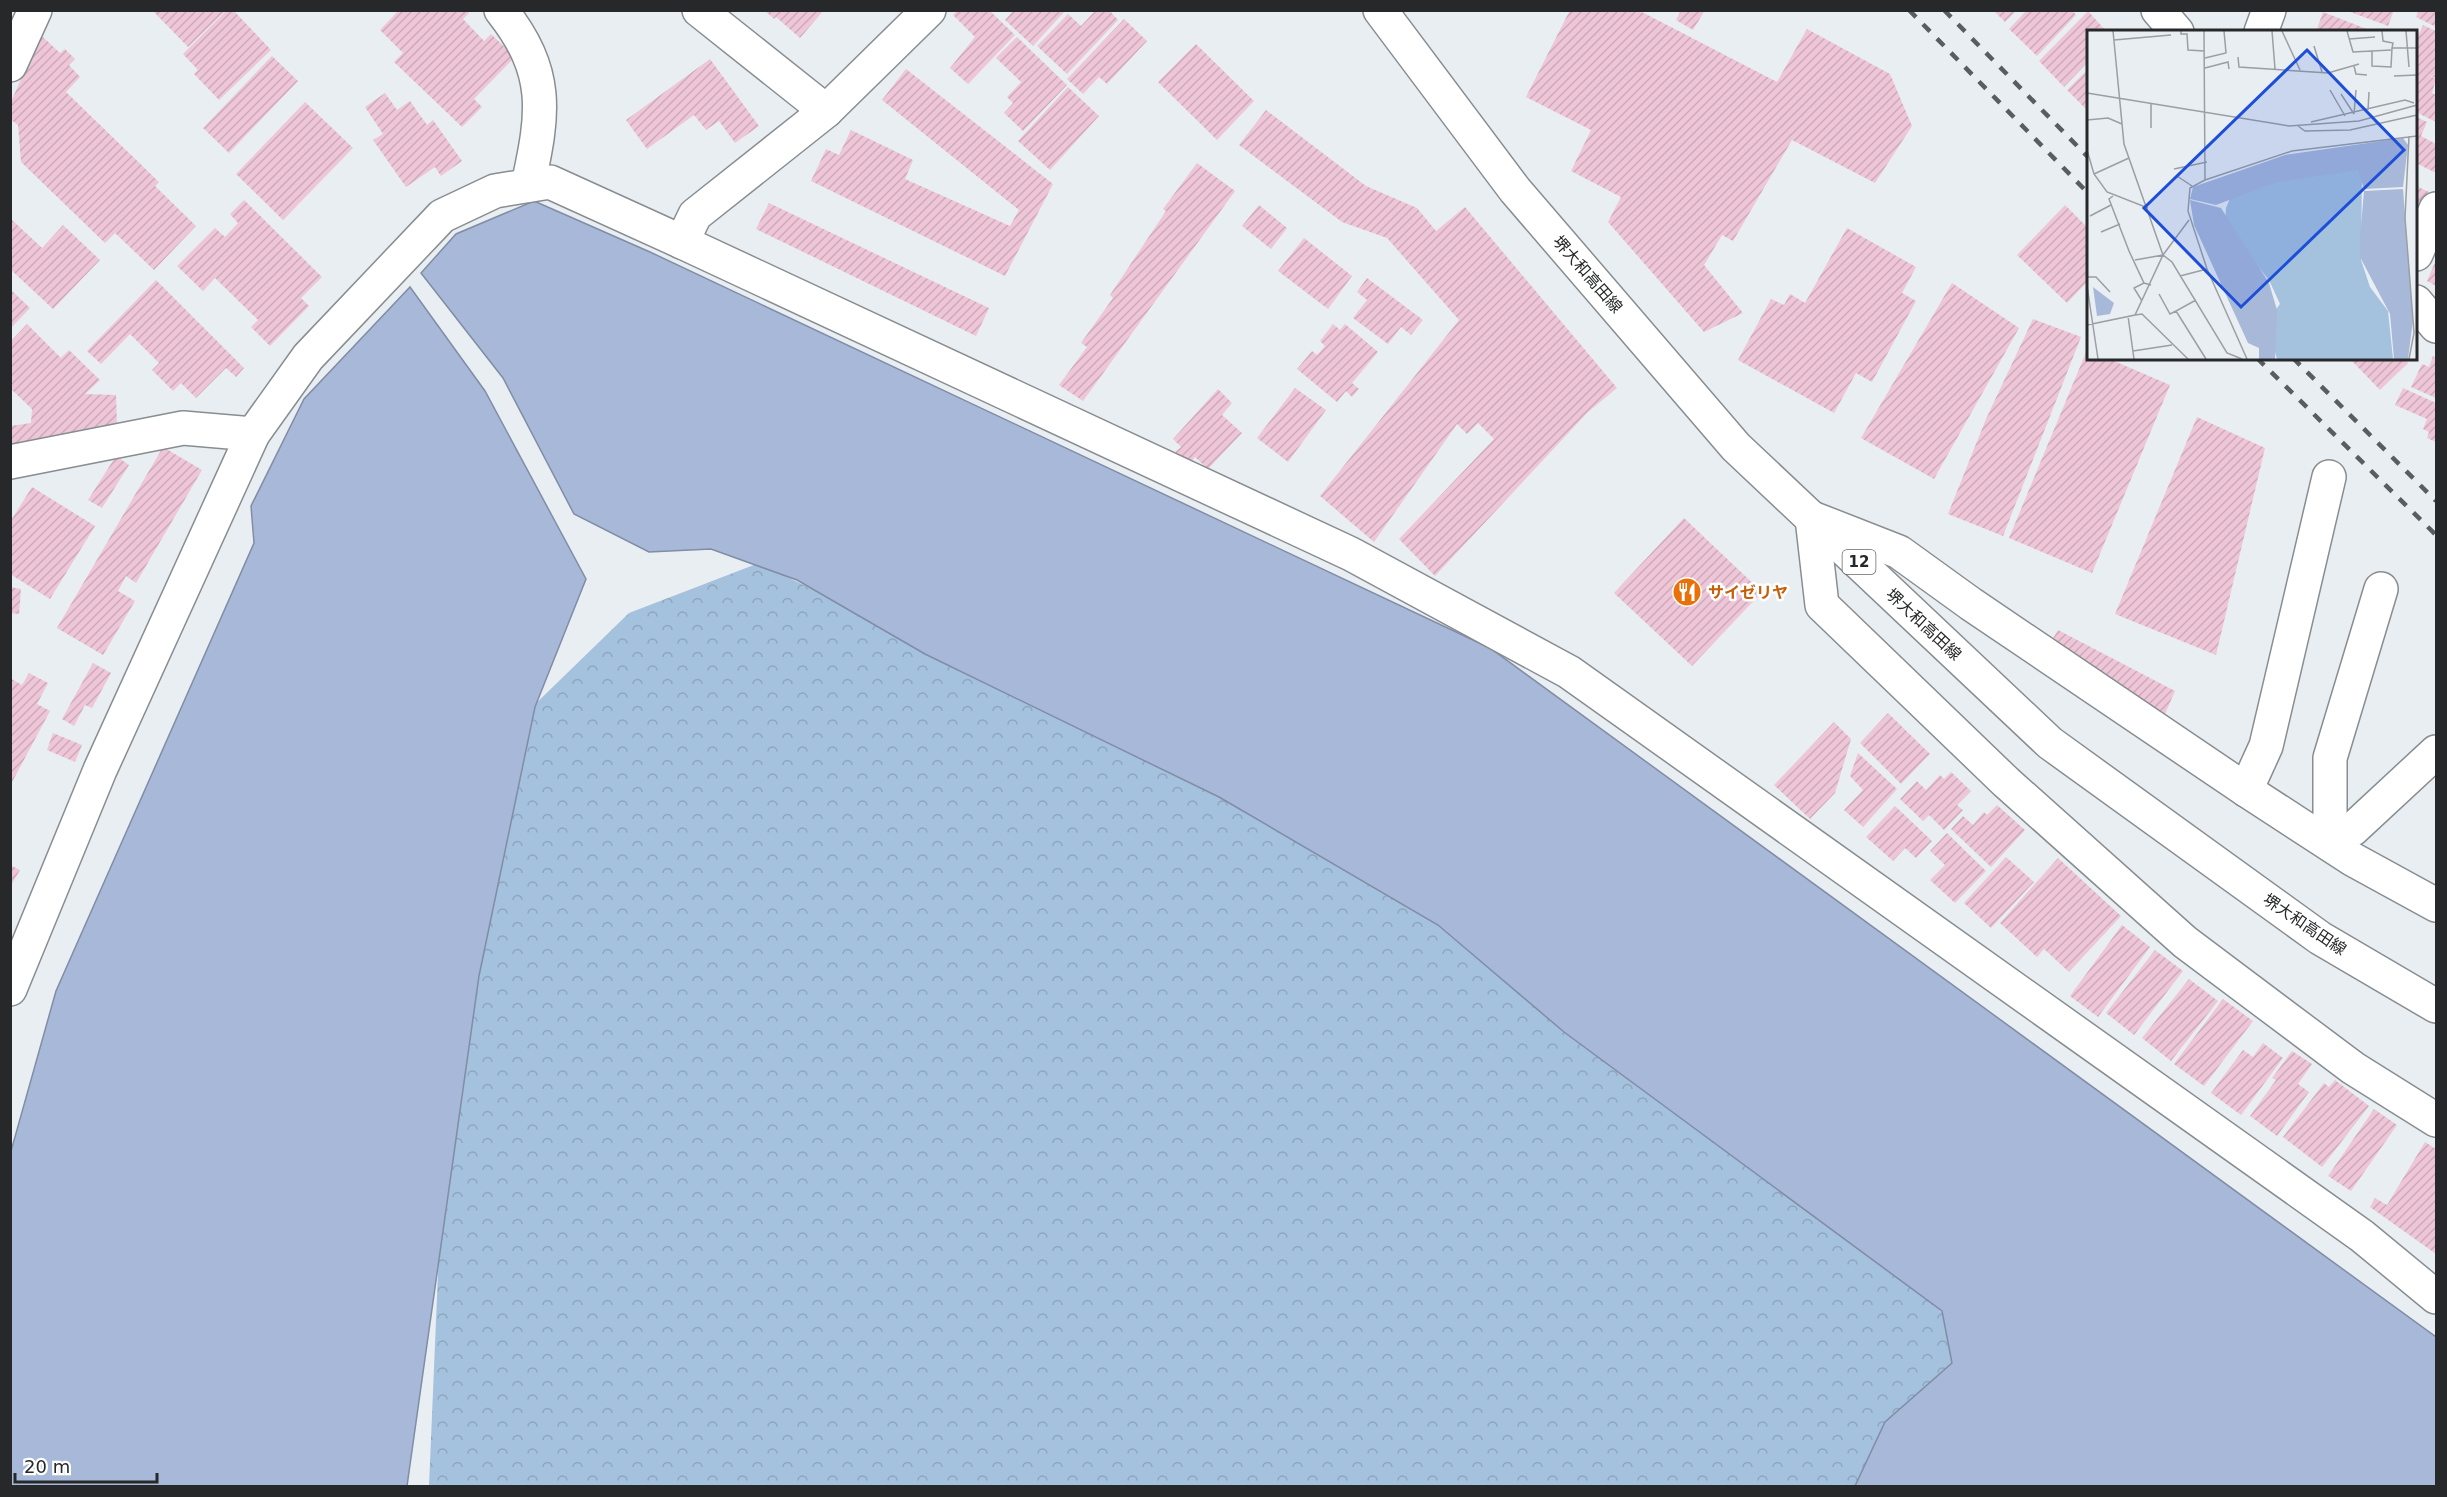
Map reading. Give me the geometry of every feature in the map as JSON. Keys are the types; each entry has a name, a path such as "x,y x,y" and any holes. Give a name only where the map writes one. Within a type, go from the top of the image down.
{"street":[{"path":"501,10 523,37 533,61 541,101 536,149 528,185"},
{"path":"699,10 825,111"},
{"path":"682,242 695,215 825,111 928,10"},
{"name":"堺大和高田線","path":"1380,10 1530,208 1736,447 2050,743 2320,938 2436,1006"},
{"path":"2158,10 2175,30"},
{"path":"2262,30 2269,10"},
{"path":"10,989 18,947 253,435 308,357 442,216 495,191 549,182 1351,554 1569,672 2362,1236 2436,1297"},
{"path":"2417,250 2436,209"},
{"path":"2417,304 2436,326"},
{"path":"10,462 183,428 253,435"},
{"path":"2246,790 2266,746 2329,477"},
{"path":"2436,904 2352,860 1971,604 1899,552 1812,518 1822,605 1997,774 2185,942 2353,1068 2436,1120"},
{"path":"2330,844 2330,758 2381,589"},
{"path":"2330,844 2353,829 2436,752"}],"green space":[{"path":"759,563 1026,695 1309,814 1859,1225 1972,1344 1856,1486 429,1486 450,991 490,748 629,613"}],"shaded area":[{"path":"534,201 650,252 1490,648 2436,1337 2436,1486 1855,1486 1885,1422 1952,1363 1942,1311 1564,1032 1438,925 1219,797 925,654 797,580 711,549 649,552 574,514 503,378 421,273 456,234"},
{"path":"410,287 485,391 586,579 535,707 479,976 407,1486 11,1486 11,1151 56,991 254,543 251,506 304,399"}],"building":[{"path":"152,10 226,10 188,47"},
{"path":"227,10 233,10 271,50 219,100 194,74 198,70 183,54"},
{"path":"399,10 466,10 469,13 463,19 484,41 491,34 515,57 474,99 482,107 462,127 394,62 403,53 380,30"},
{"path":"764,10 824,10 800,38 776,17 774,19"},
{"path":"958,10 989,10 1015,35 968,84 950,68 975,37 953,15"},
{"path":"1014,10 1066,10 1033,46 1005,20"},
{"path":"1096,10 1109,10 1118,20 1067,74 1037,46 1068,14 1081,26"},
{"path":"1570,10 1638,10 1777,82 1807,29 1890,74 1912,126 1875,183 1792,140 1733,241 1722,235 1704,265 1743,313 1704,332 1608,222 1621,197 1571,171 1591,130 1526,97"},
{"path":"1681,10 1705,10 1693,30 1676,20"},
{"path":"1993,10 2017,10 2005,22"},
{"path":"2027,10 2072,10 2076,15 2037,56 2009,29"},
{"path":"2345,10 2394,10 2388,26"},
{"path":"2419,10 2436,10 2436,27 2416,17"},
{"path":"2088,11 2105,30 2087,30 2087,63 2064,87 2039,61"},
{"path":"2323,12 2369,30 2317,30"},
{"path":"1124,19 1147,41 1107,84 1099,77 1083,94 1067,79"},
{"path":"2423,25 2436,31 2436,78 2426,74 2436,79 2432,93 2436,95 2436,122 2417,112 2417,38"},
{"path":"43,37 60,53 65,49 75,59 69,65 80,77 66,92 159,182 155,186 196,226 154,270 115,233 105,243 21,162 18,125 10,119 10,104 37,43"},
{"path":"1017,37 1067,85 1023,131 1004,113 1013,103 1007,97 1021,82 996,58"},
{"path":"1196,44 1254,101 1217,140 1158,82"},
{"path":"272,56 298,81 229,153 203,128"},
{"path":"710,59 759,126 735,143 719,121 706,130 694,115 647,149 626,120"},
{"path":"906,69 1053,184 1005,276 811,181 826,149 839,155 851,130 913,160 905,179 1010,226 1019,210 882,100"},
{"path":"2087,70 2087,110 2067,90"},
{"path":"1068,87 1099,116 1050,170 1018,141"},
{"path":"385,93 397,110 410,101 427,125 433,120 462,161 441,176 435,167 406,187 373,140 383,134 365,107"},
{"path":"305,102 353,148 283,220 236,174"},
{"path":"1266,110 1366,186 1417,208 1436,231 1465,207 1617,388 1588,412 1435,576 1399,539 1494,439 1478,423 1467,434 1457,424 1374,542 1320,496 1459,320 1387,238 1342,222 1239,145"},
{"path":"2417,117 2427,122 2421,136 2436,144 2436,173 2417,164"},
{"path":"1197,163 1235,191 1083,401 1059,385 1087,347 1081,343 1113,298 1110,295 1166,211 1163,209"},
{"path":"2417,186 2429,192 2417,217"},
{"path":"244,200 322,277 301,298 309,306 270,346 251,327 258,320 215,278 203,291 177,266 215,228 225,237 238,223 230,214"},
{"path":"769,203 989,308 976,336 756,229"},
{"path":"1259,205 1287,228 1271,249 1242,226"},
{"path":"2065,205 2087,227 2087,282 2067,303 2017,255"},
{"path":"10,218 42,248 63,225 100,260 53,309 10,269"},
{"path":"1847,228 1916,267 1902,293 1916,301 1872,382 1856,373 1834,413 1738,360 1771,299 1784,305 1790,294 1805,303"},
{"path":"1304,238 1352,276 1328,309 1278,271"},
{"path":"2436,260 2436,286 2427,281"},
{"path":"1367,278 1423,320 1411,335 1401,327 1388,344 1353,318 1367,300 1357,292"},
{"path":"156,280 244,368 236,377 226,368 196,398 181,383 173,391 152,370 159,363 130,334 101,364 87,351"},
{"path":"1952,283 2019,328 1934,479 1861,438"},
{"path":"10,289 30,308 10,329"},
{"path":"2033,319 2081,337 2003,536 1948,514 1986,419"},
{"path":"27,324 61,358 69,350 100,380 85,394 116,395 117,424 10,447 10,426 31,423 32,409 10,388 10,342"},
{"path":"1333,324 1340,330 1345,324 1378,352 1352,383 1359,389 1352,397 1346,391 1337,402 1297,369 1312,351 1317,355 1325,346 1320,341"},
{"path":"2087,350 2087,360 2112,360 2170,385 2092,573 2009,538"},
{"path":"2433,356 2436,358 2436,398 2411,387 2422,364 2429,367"},
{"path":"2406,360 2408,363 2380,390 2352,361"},
{"path":"1295,388 1326,410 1288,462 1257,438"},
{"path":"2403,388 2436,403 2436,442 2427,438 2429,432 2423,429 2427,419 2395,405"},
{"path":"1218,389 1232,403 1222,415 1242,433 1208,469 1195,457 1189,464 1175,452 1181,447 1173,439"},
{"path":"2197,417 2265,448 2216,655 2115,614"},
{"path":"163,447 202,470 136,583 126,576 118,591 135,601 103,655 57,628"},
{"path":"116,456 129,465 102,508 88,500"},
{"path":"32,487 95,526 50,599 10,574 10,522"},
{"path":"1684,518 1762,592 1692,666 1614,593"},
{"path":"10,587 21,589 19,614 10,613"},
{"path":"2058,630 2175,691 2165,714 2052,640"},
{"path":"93,663 111,673 92,708 85,705 74,726 62,719"},
{"path":"29,673 48,683 37,704 50,711 10,786 10,678 22,685"},
{"path":"1888,713 1930,754 1901,784 1860,743"},
{"path":"1834,722 1851,739 1835,793 1810,819 1774,785"},
{"path":"53,733 82,745 75,762 47,750"},
{"path":"1858,753 1897,789 1863,827 1844,810 1863,790 1850,776"},
{"path":"1951,772 1971,791 1957,805 1963,810 1944,830 1929,815 1923,821 1900,799 1917,781 1926,790 1940,775 1944,779"},
{"path":"1997,805 2025,830 1991,867 1951,829 1963,816 1973,825 1984,812 1987,815"},
{"path":"1895,806 1932,841 1916,858 1905,848 1893,861 1866,837"},
{"path":"1947,833 1986,871 1955,903 1930,880 1945,865 1930,851"},
{"path":"2006,857 2034,882 1991,928 1964,903"},
{"path":"2058,858 2121,916 2069,972 2044,949 2037,957 2000,923"},
{"path":"10,865 20,870 10,887"},
{"path":"2122,925 2150,947 2098,1017 2070,996"},
{"path":"2155,950 2183,971 2134,1035 2106,1013"},
{"path":"2189,979 2218,1001 2171,1061 2142,1038"},
{"path":"2223,999 2253,1021 2204,1086 2174,1064"},
{"path":"2263,1043 2283,1058 2241,1115 2211,1093 2243,1050 2253,1057"},
{"path":"2292,1051 2312,1064 2298,1084 2309,1092 2277,1136 2250,1116 2276,1080 2272,1078"},
{"path":"2335,1080 2369,1106 2322,1167 2283,1137 2324,1083 2329,1087"},
{"path":"2374,1109 2397,1125 2351,1191 2328,1176"},
{"path":"2425,1142 2436,1149 2436,1254 2370,1207 2375,1198 2387,1205"}],"railway":[{"path":"1909,10 2087,192"},
{"path":"1944,10 2087,156"},
{"path":"2259,360 2436,535"},
{"path":"2295,360 2436,501"}],"place":[{"name":"サイゼリヤ","path":"1687,592"}]}
